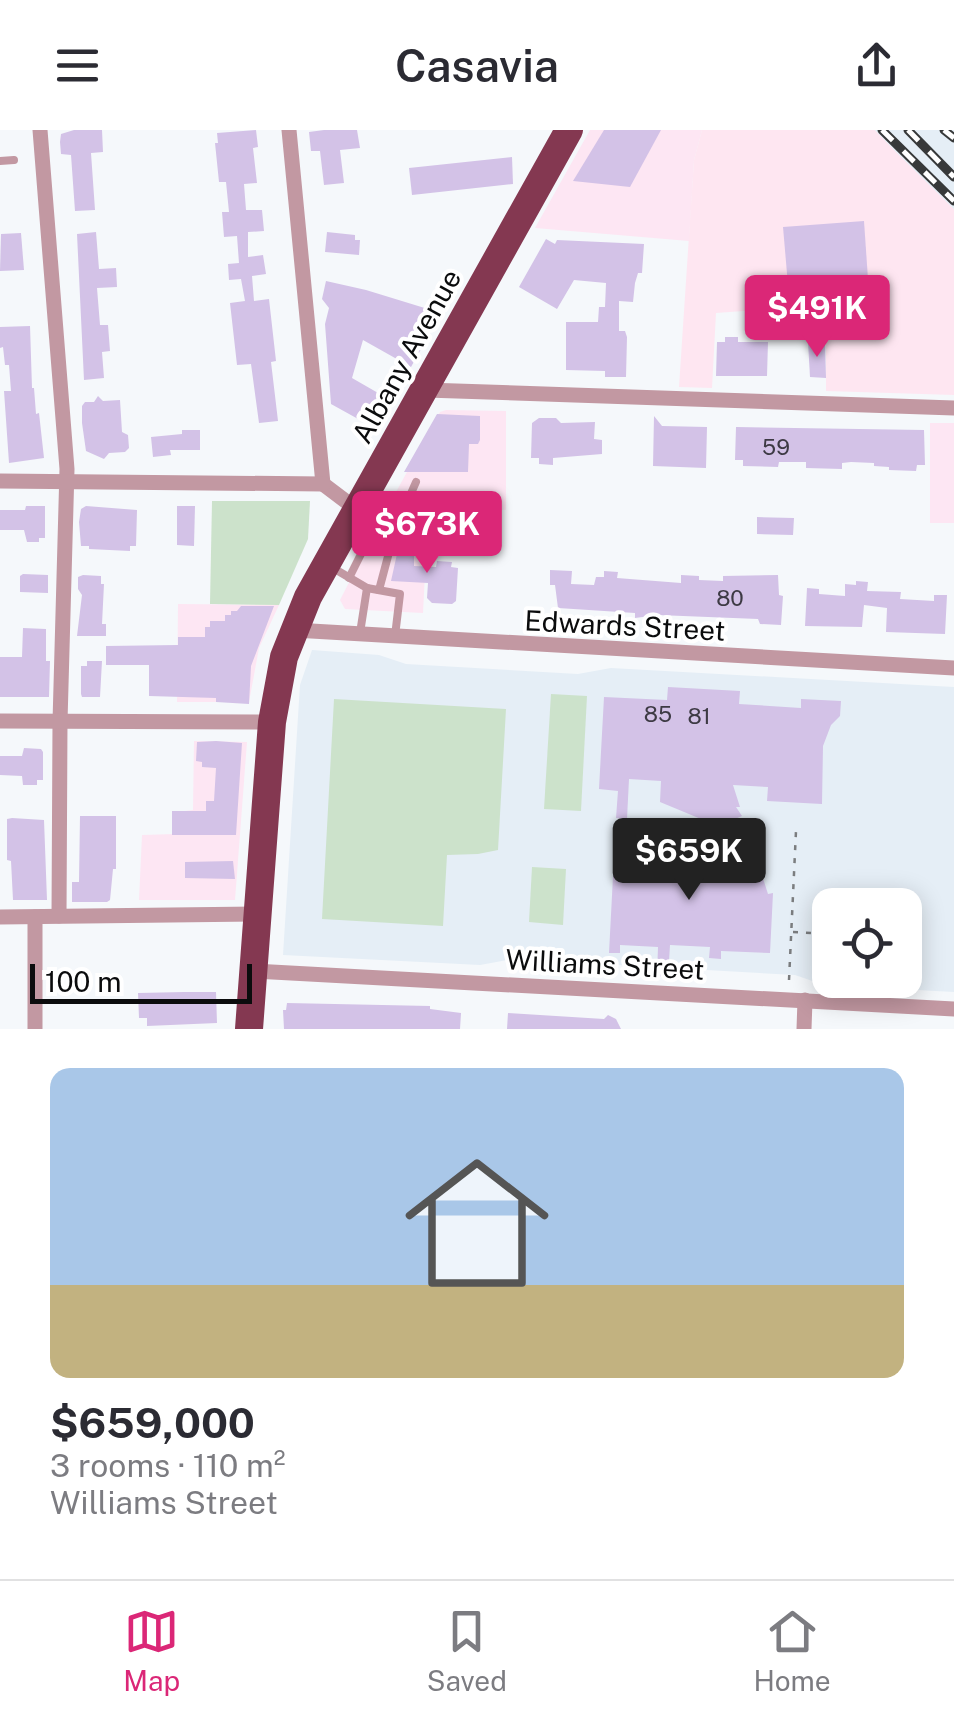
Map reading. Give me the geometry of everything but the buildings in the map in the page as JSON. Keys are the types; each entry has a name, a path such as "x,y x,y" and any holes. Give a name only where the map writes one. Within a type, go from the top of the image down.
{"highway":[{"name":"Albany Avenue","path":"249,1029 272,722 277,682 294,630 338,571 426,390 569,130"}],"street":[{"path":"40,130 66,481 59,916"},
{"path":"289,130 324,484"},
{"path":"426,390 954,408"},
{"path":"0,481 324,484 367,507"},
{"name":"Edwards Street","path":"294,630 954,668"},
{"path":"0,721 272,722"},
{"path":"0,917 257,914"},
{"path":"35,918 35,1029"},
{"name":"Williams Street","path":"253,971 954,1009"},
{"path":"804,1029 805,1000"}],"lane":[{"path":"0,160 14,160"},
{"path":"379,590 399,520 416,482"},
{"path":"367,507 399,520"},
{"path":"338,571 367,588 400,594 395,636"},
{"path":"360,634 367,588"}],"path":[{"path":"789,980 796,831"},
{"path":"792,932 812,933"}],"shaded area":[{"path":"590,130 702,130 694,160 689,241 535,228"},
{"path":"702,130 875,130 954,209 954,395 826,391 826,305 716,313 712,388 679,387 694,160"},
{"path":"875,130 954,130 954,209 896,152"},
{"path":"506,411 506,510 475,509 474,535 427,534 423,613 345,609 340,600 440,412"},
{"path":"930,423 954,423 954,523 930,523"},
{"path":"178,604 279,605 259,648 249,702 177,702"},
{"path":"312,650 379,655 406,664 578,674 611,668 954,687 954,992 922,990 922,888 812,888 812,981 795,975 512,959 480,965 283,955 300,685"},
{"path":"194,741 247,742 235,900 139,900 142,835 175,834 185,811 193,810"}],"green space":[{"path":"212,501 310,501 308,539 279,605 210,604"},
{"path":"551,694 587,696 581,811 544,809"},
{"path":"334,699 506,709 498,850 447,855 443,926 322,919"},
{"path":"532,867 566,869 563,925 529,922"}],"railway":[{"path":"882,130 954,201"},
{"path":"908,130 954,177"},
{"path":"944,130 954,138"}]}
